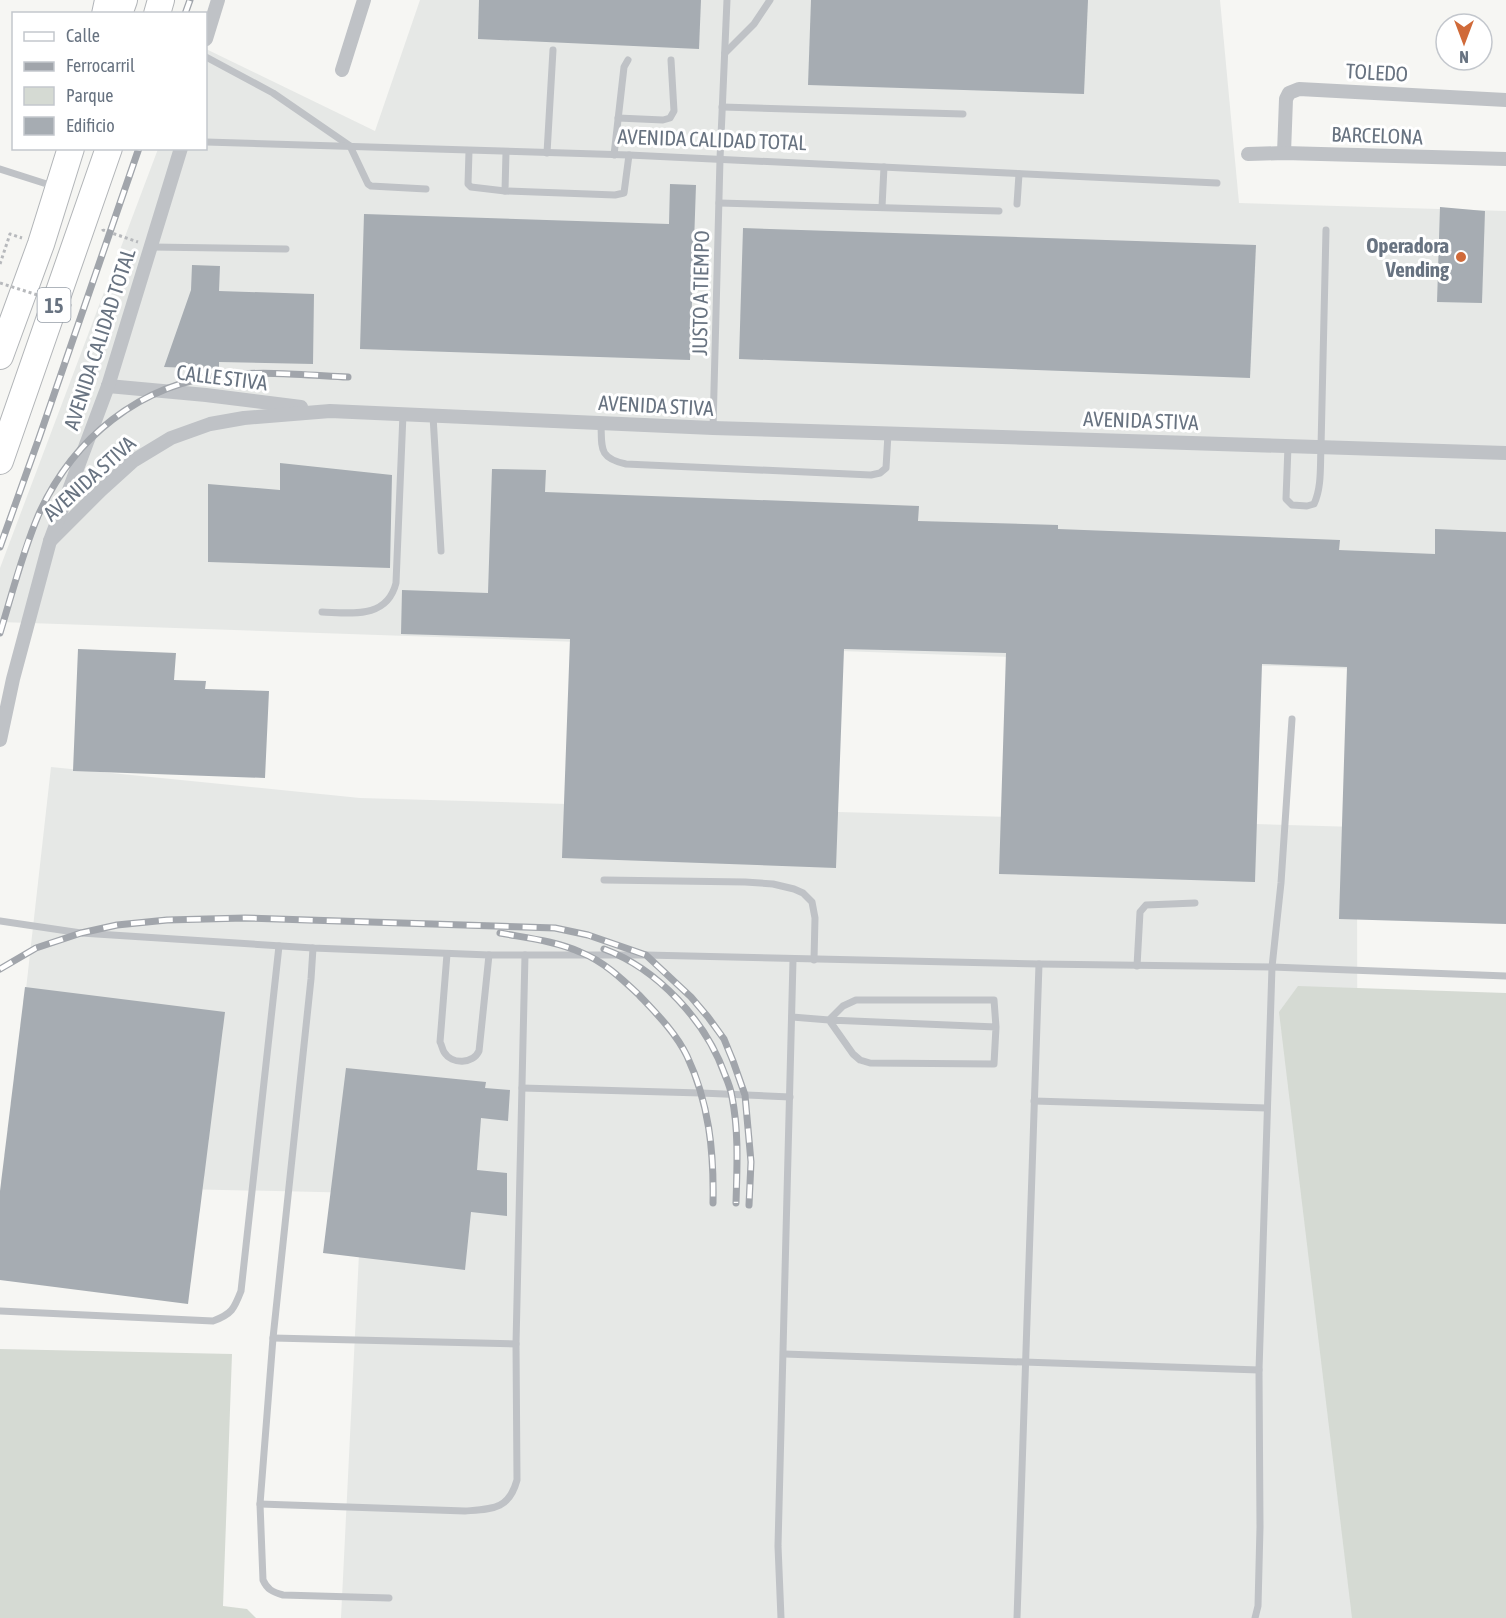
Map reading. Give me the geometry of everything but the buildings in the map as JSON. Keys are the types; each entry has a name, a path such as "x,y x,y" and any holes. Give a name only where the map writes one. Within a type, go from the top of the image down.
{"highway":[{"name":"15","path":"0,353 41,244 70,150"},
{"name":"15","path":"0,461 108,150"}],"street":[{"path":"207,36 218,0"},
{"path":"342,70 364,0"},
{"name":"TOLEDO","path":"1284,153 1286,99 1289,93 1299,89 1506,100"},
{"name":"AVENIDA CALIDAD TOTAL","path":"50,541 108,386 180,150"},
{"name":"BARCELONA","path":"1248,154 1506,159"},
{"name":"CALLE STIVA","path":"108,386 206,395 330,411"},
{"name":"AVENIDA STIVA","path":"0,740 13,679 50,541 133,461 171,438 210,424 244,418 330,411 713,428 1506,453"}],"lane":[{"name":"JUSTO A TIEMPO","path":"713,428 720,159 728,0"},
{"path":"725,53 754,24 770,0"},
{"path":"547,153 554,50"},
{"path":"207,58 273,93 350,146 371,186 426,189"},
{"path":"614,156 624,68 628,60"},
{"path":"618,118 663,120 670,118 674,111 671,60"},
{"path":"722,107 963,114"},
{"name":"AVENIDA CALIDAD TOTAL","path":"207,142 629,155 1217,183"},
{"path":"469,151 468,184 471,187 505,191 615,195 624,193 629,155"},
{"path":"505,191 506,152"},
{"path":"882,207 884,167"},
{"path":"0,169 58,188"},
{"path":"1017,204 1019,174"},
{"path":"719,203 999,211"},
{"path":"1288,446 1287,499 1292,505 1314,504 1317,496 1322,447 1326,230"},
{"path":"151,247 286,249"},
{"path":"322,612 353,613 370,610 388,601 393,594 396,583 403,414"},
{"path":"433,416 441,551"},
{"path":"601,423 603,453 608,458 626,464 871,475 880,473 886,468 888,434"},
{"path":"1255,1618 1258,1606 1259,1370 1272,967 1281,883 1292,719"},
{"path":"604,880 745,882 773,884 794,889 803,893 812,902 815,918 814,960"},
{"path":"1137,966 1140,912 1146,905 1195,903"},
{"path":"0,921 81,933 447,954 646,955 793,960 1272,967 1506,976"},
{"path":"0,1311 213,1321 227,1315 235,1306 241,1290 279,946"},
{"path":"313,948 273,1338 260,1504 263,1580 266,1587 283,1595 389,1598"},
{"path":"447,954 440,1042 443,1052 450,1059 461,1061 476,1057 479,1051 489,955"},
{"path":"260,1504 465,1511 499,1506 509,1498 514,1490 517,1480 516,1344 525,955"},
{"path":"781,1618 778,1546 793,960"},
{"path":"1017,1618 1039,964"},
{"path":"856,1000 994,1000 996,1027 994,1064 870,1063 860,1060 853,1054 829,1020 843,1006 856,1000"},
{"path":"792,1017 996,1027"},
{"path":"522,1088 790,1097"},
{"path":"1034,1101 1267,1108"},
{"path":"273,1338 516,1344"},
{"path":"784,1354 1259,1370"}],"path":[{"path":"103,230 151,247"},
{"path":"0,264 10,234"},
{"path":"0,283 72,306"}],"shaded area":[{"path":"420,0 1220,0 1239,203 1506,211 1506,674 0,622 0,568 158,150 207,150 207,49 375,131"},
{"path":"51,767 360,798 1357,827 1358,1618 341,1618 362,1193 4,1185"}],"green space":[{"path":"1298,986 1506,993 1506,1618 1352,1618 1279,1012"},
{"path":"0,1349 232,1354 223,1606 247,1609 256,1618 0,1618"}],"railway":[{"path":"186,12 190,0"},
{"path":"0,547 138,150"},
{"path":"0,633 27,545 52,488 90,440 112,420 137,403 194,380 256,373 348,377"},
{"path":"0,969 36,948 81,933 117,925 167,920 245,918 555,928 588,935 646,955 691,997 724,1039 745,1095 751,1162 749,1205"},
{"path":"500,933 561,945 596,960 639,995 671,1031 687,1056 705,1109 711,1146 713,1203"},
{"path":"604,949 624,958 661,983 693,1017 717,1055 732,1094 736,1123 736,1203"}],"place":[{"name":"Operadora Vending","path":"1461,257"}]}
